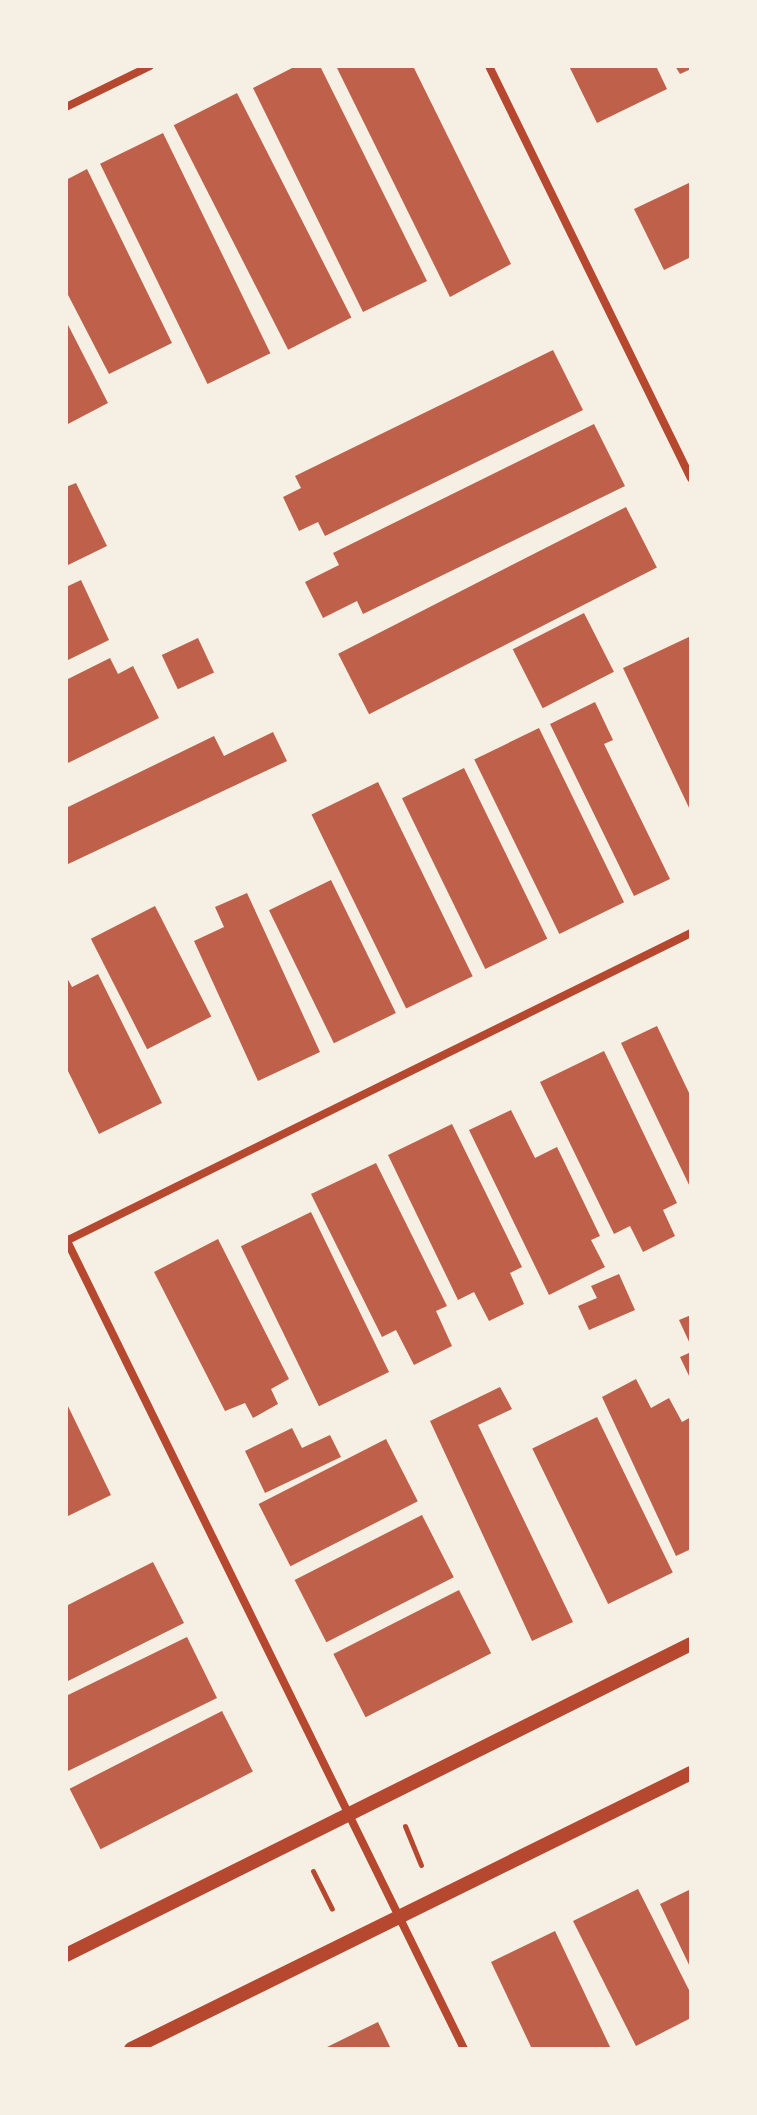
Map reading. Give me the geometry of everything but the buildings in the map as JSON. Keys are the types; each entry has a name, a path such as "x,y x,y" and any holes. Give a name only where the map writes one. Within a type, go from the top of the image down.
{"street":[{"path":"66,107 150,66"},
{"path":"489,66 691,478"},
{"path":"464,2049 66,1240 691,933"},
{"path":"66,1955 691,1644"},
{"path":"131,2049 691,1773"}],"path":[{"path":"402,1820 425,1873"},
{"path":"306,1858 334,1913"}]}
